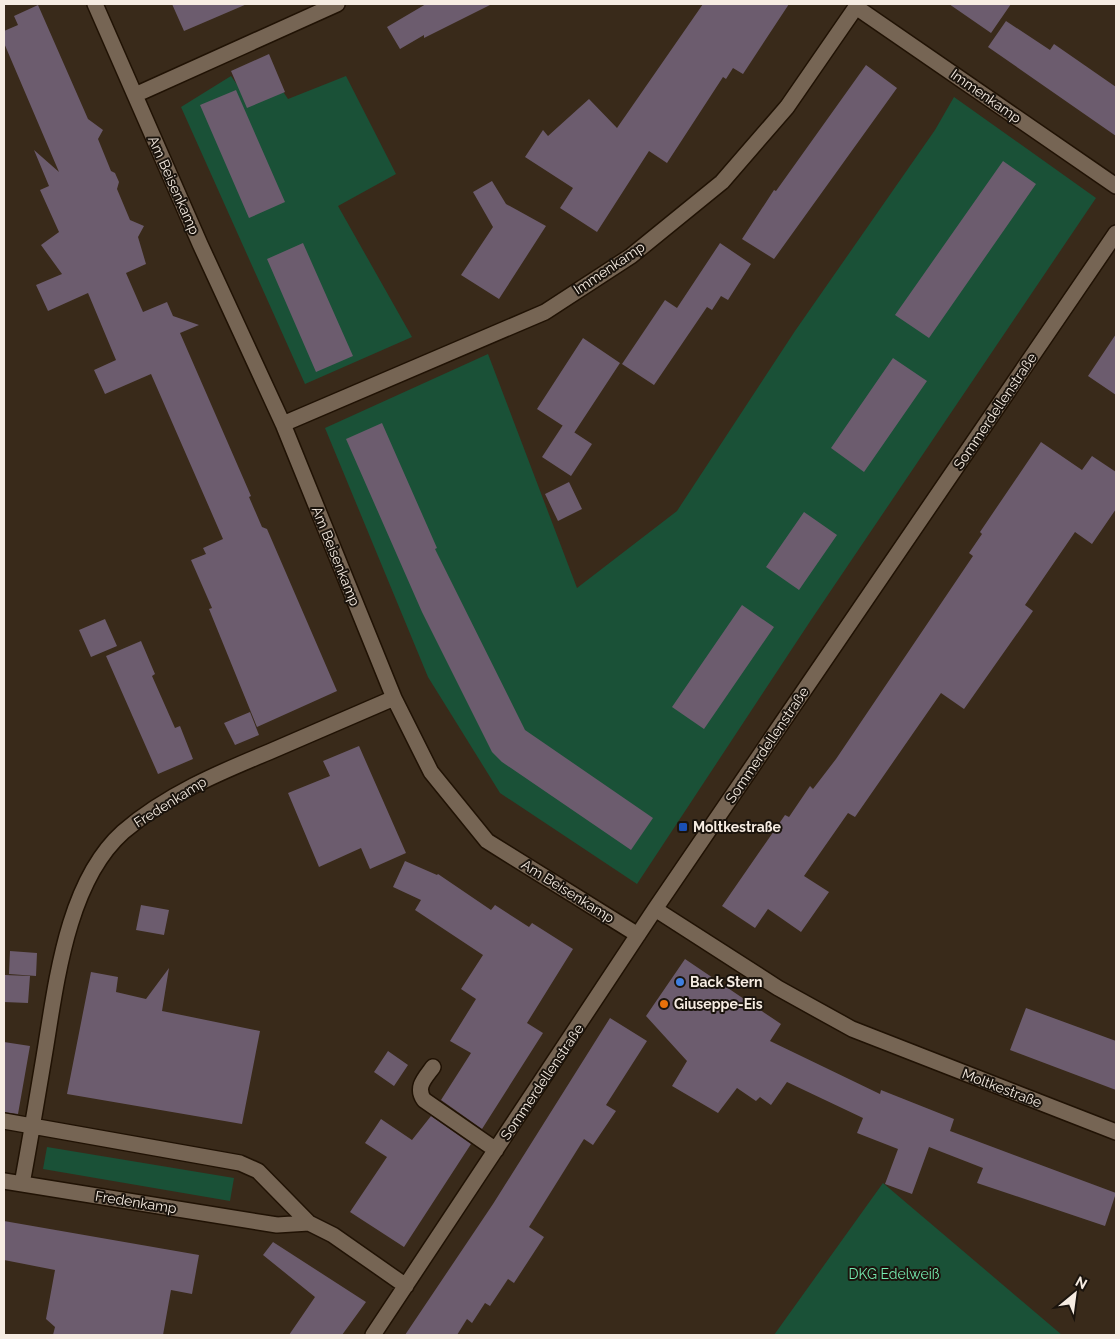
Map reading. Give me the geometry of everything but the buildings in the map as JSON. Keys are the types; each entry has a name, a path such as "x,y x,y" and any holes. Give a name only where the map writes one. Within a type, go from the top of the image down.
{"street":[{"name":"Am Beisenkamp","path":"95,4 200,244 283,424 394,698 432,772 486,840 638,936"},
{"path":"135,94 337,4"},
{"name":"Immenkamp","path":"283,424 545,312 631,256 722,182 787,107 857,5 1116,186"},
{"name":"Sommerdellenstraße","path":"373,1335 655,909 1116,234"},
{"name":"Fredenkamp","path":"309,1223 276,1225 22,1184 57,978 71,925 88,880 101,859 122,833 149,812 201,780 394,698"},
{"name":"Moltkestraße","path":"655,909 778,988 852,1029 1116,1132"},
{"path":"433,1066 420,1086 419,1093 424,1100 496,1150"},
{"path":"4,1121 240,1163 258,1171 309,1223 333,1235 406,1286"},
{"path":"4,1181 22,1184"}],"green space":[{"path":"231,76 243,93 276,81 288,99 346,76 396,174 338,206 412,337 305,384 181,107"},
{"path":"954,97 1096,198 811,620 637,884 500,793 428,677 325,428 488,354 577,588 677,511 795,331 935,130"},
{"path":"47,1147 234,1178 230,1201 43,1169"},
{"name":"DKG Edelweiß","path":"883,1183 1062,1335 774,1335"}],"place":[{"name":"Moltkestraße","path":"683,827"},
{"name":"Back Stern","path":"680,982"},
{"name":"Giuseppe-Eis","path":"664,1004"}]}
